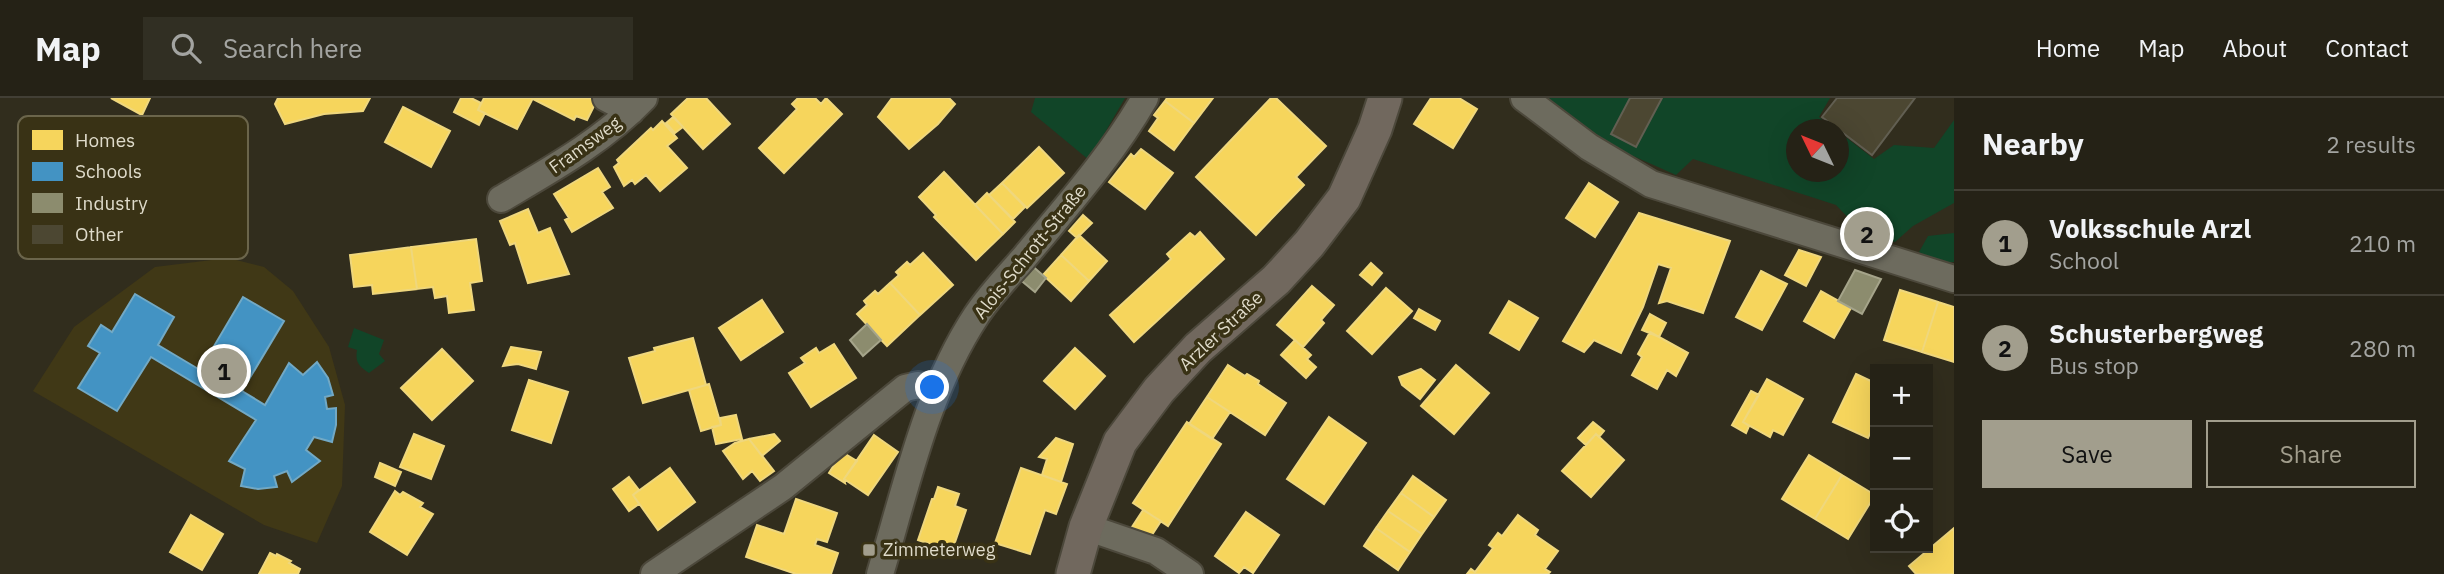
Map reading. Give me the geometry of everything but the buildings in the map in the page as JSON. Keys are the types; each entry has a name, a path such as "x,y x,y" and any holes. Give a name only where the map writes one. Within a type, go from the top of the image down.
{"main road":[{"name":"Arzler Straße","path":"1073,574 1086,527 1120,442 1159,390 1198,348 1276,281 1345,198 1375,129 1385,98"}],"street":[{"name":"Framsweg","path":"606,98 637,104"},
{"name":"Alois-Schrott-Straße","path":"880,574 936,391 955,350 977,314 1093,176 1125,133 1145,98"},
{"path":"1524,98 1590,147 1651,184 1954,279"},
{"name":"Framsweg","path":"501,199 576,156 637,104"},
{"path":"654,574 783,487 905,388 918,385 936,391"},
{"path":"1086,527 1156,551 1190,574"}],"shaded area":[{"path":"232,259 264,267 293,291 329,347 345,405 342,486 317,543 264,525 33,391 74,327 155,267"}],"green space":[{"path":"1035,98 1125,98 1089,160 1031,112"},
{"path":"1548,98 1830,98 1819,117 1822,119 1786,119 1786,182 1849,182 1849,140 1874,159 1894,145 1934,148 1954,120 1954,203 1913,226 1895,242 1862,232 1836,205 1693,159 1676,175 1613,147"},
{"path":"1954,233 1954,262 1939,263 1919,252 1928,236"},
{"path":"354,328 384,340 379,354 385,361 369,373 358,364 357,350 348,347"}],"place":[{"name":"Schusterbergweg","path":"1867,234"},
{"name":"Volksschule Arzl","path":"224,371"},
{"name":"Zimmeterweg","path":"869,550"}]}
